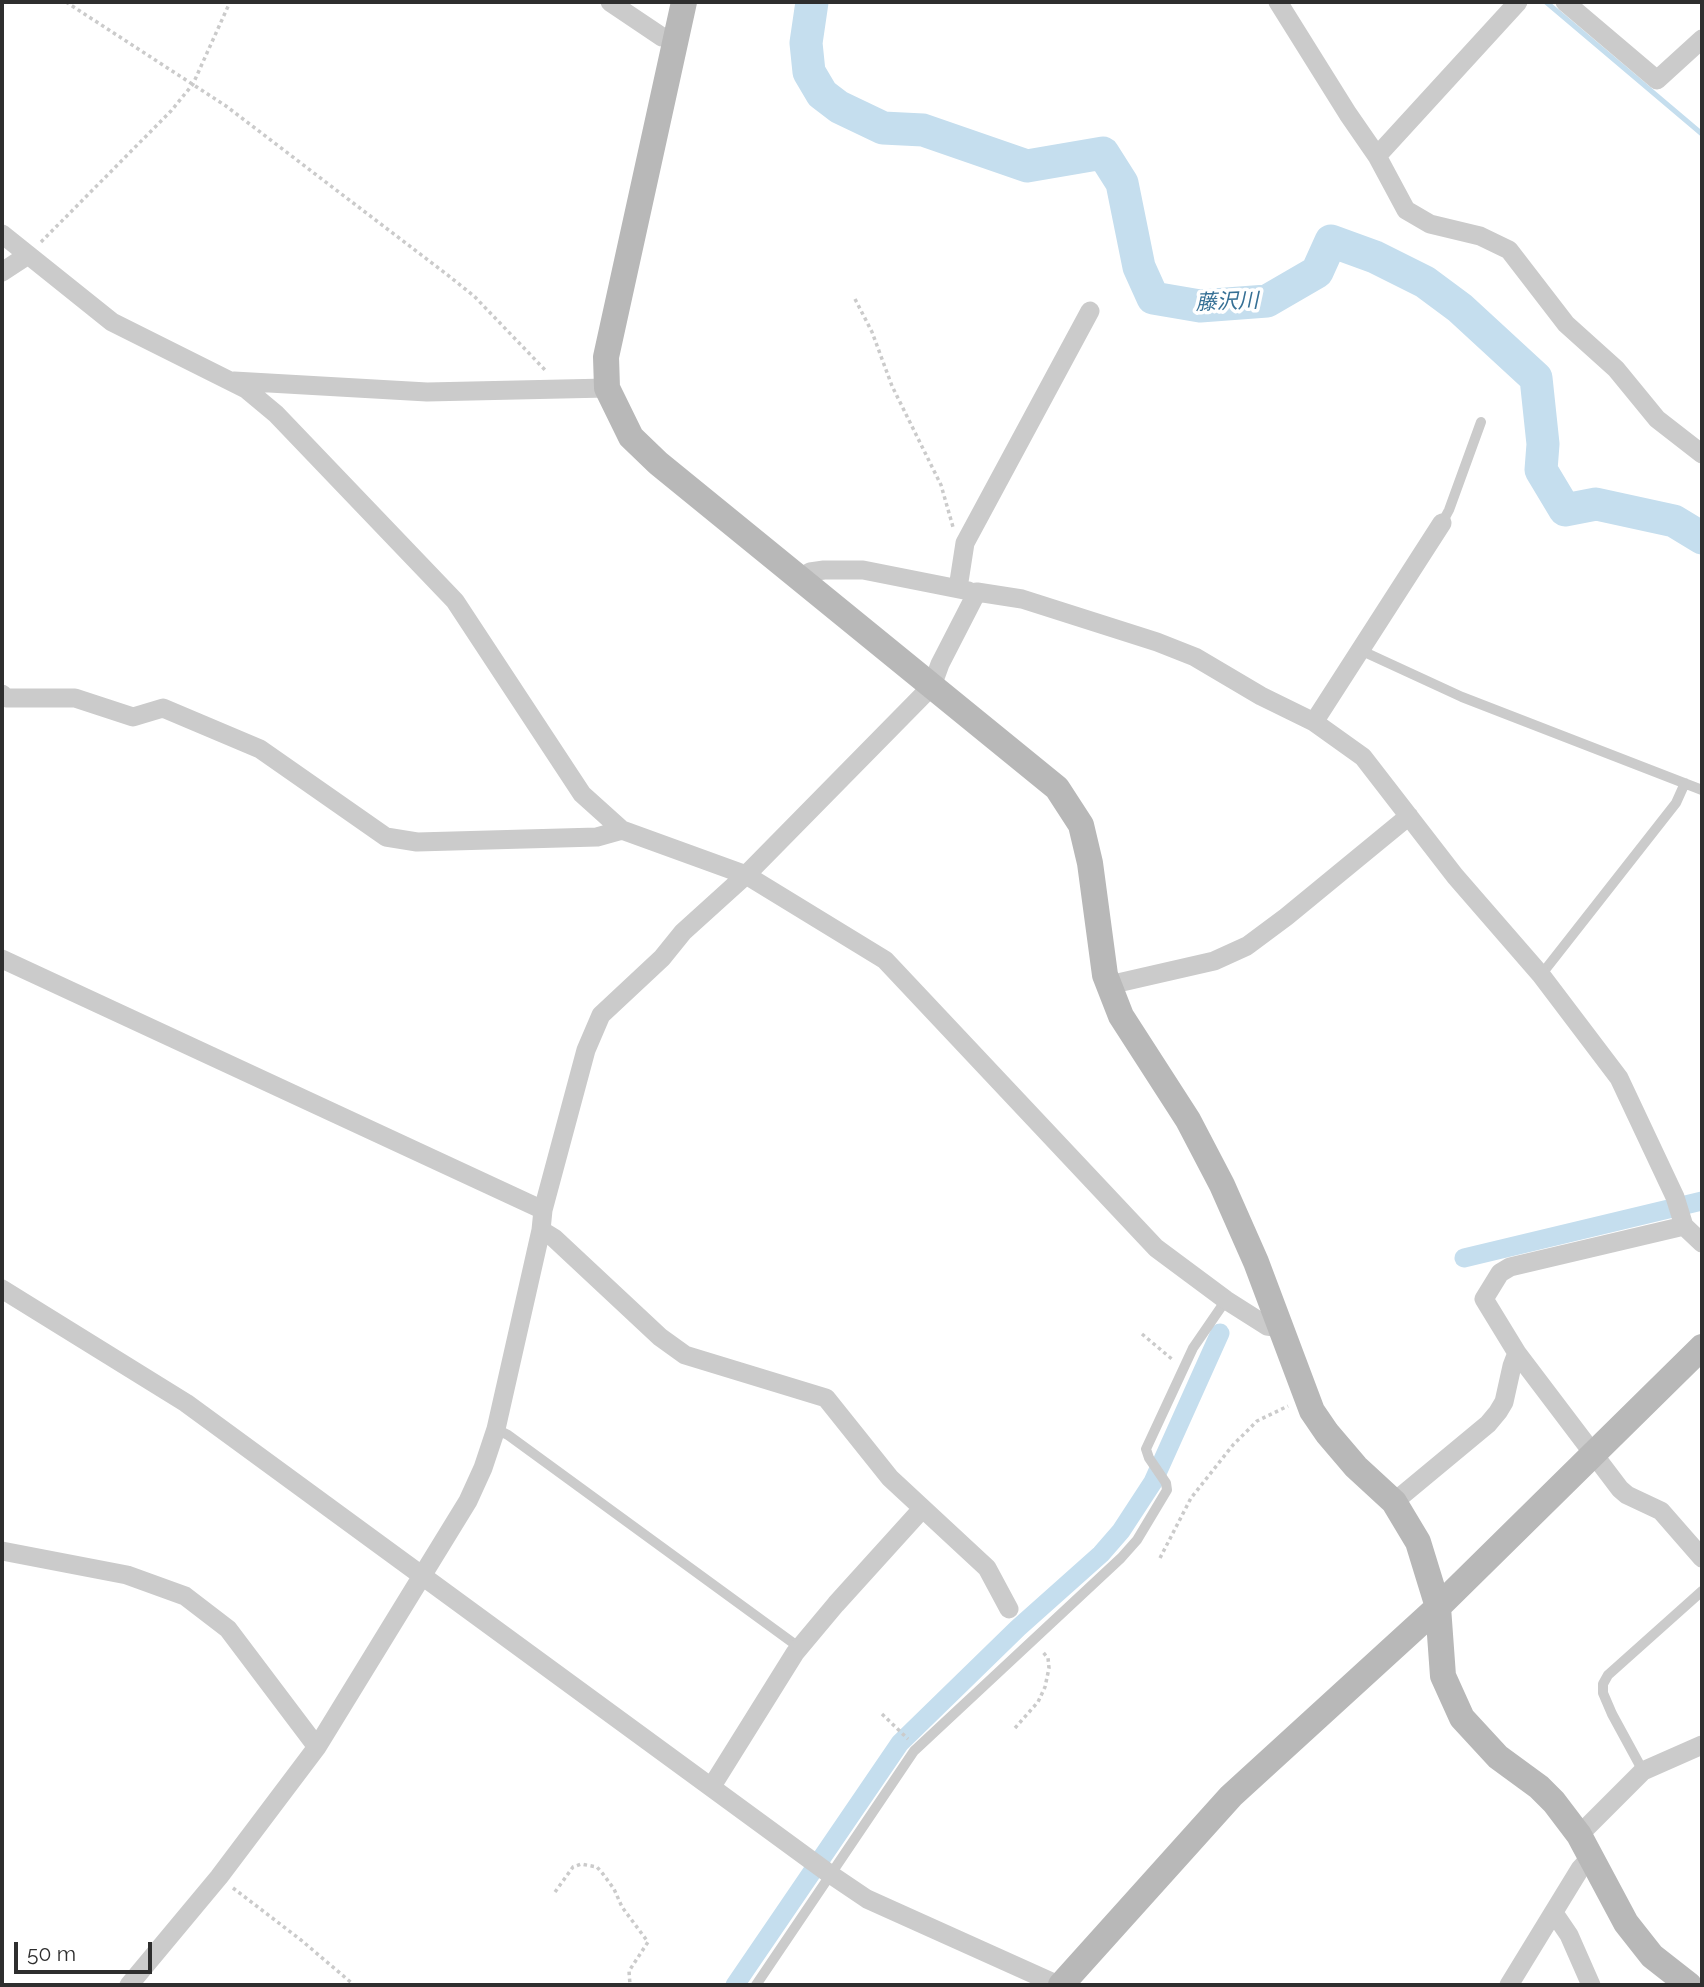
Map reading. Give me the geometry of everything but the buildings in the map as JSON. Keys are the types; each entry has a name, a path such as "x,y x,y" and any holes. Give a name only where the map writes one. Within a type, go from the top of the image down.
{"street":[{"path":"610,2 662,37 675,37"},
{"path":"684,2 606,357 607,388 631,437 658,463 1057,788 1081,825 1090,863 1105,975 1121,1016 1188,1121 1222,1185 1256,1262 1306,1397 1327,1433 1356,1467 1394,1502 1418,1542 1438,1608 1443,1676 1462,1718 1498,1757 1539,1787 1585,1846 1626,1923 1652,1956 1683,1984"},
{"path":"1278,2 1377,156 1406,210 1430,223 1480,236 1509,250 1566,324 1616,369 1657,419 1702,454"},
{"path":"1377,156 1518,2"},
{"path":"1565,2 1657,80 1702,39"},
{"path":"2,233 112,321 229,380 262,400 455,601 582,794 622,830 746,876 885,960 1156,1248 1226,1300 1267,1326 1280,1328"},
{"path":"2,272 28,255"},
{"path":"958,588 965,543 1090,311"},
{"path":"229,380 427,392 607,388"},
{"path":"1314,722 1442,523"},
{"path":"799,578 810,572 824,570 863,569 1022,599 1157,642 1195,657 1261,696 1314,722 1363,757 1455,876 1541,975 1619,1078 1675,1197 1682,1222 1702,1243"},
{"path":"130,1985 219,1877 317,1747 468,1501 496,1429 541,1230 543,1210 586,1050 601,1015 662,958 683,932 746,876 932,686 940,664 977,592"},
{"path":"2,694 6,698 75,698 133,717 163,708 260,749 386,837 417,842 597,837 622,830"},
{"path":"1109,985 1214,961 1247,946 1409,816"},
{"path":"2,959 543,1210"},
{"path":"1682,1222 1510,1267 1500,1273 1484,1299 1517,1353 1620,1489 1661,1511 1702,1558"},
{"path":"541,1230 554,1238 660,1337 685,1355 826,1398 890,1478 987,1567 1009,1609"},
{"path":"2,1289 186,1403 867,1899 1060,1985 1231,1797 1438,1608 1702,1347"},
{"path":"1394,1502 1488,1424 1504,1402 1517,1353"},
{"path":"712,1786 800,1648 922,1509"},
{"path":"2,1551 127,1574 185,1596 228,1629 317,1747"},
{"path":"1509,1985 1580,1870 1585,1846 1643,1771 1702,1745"},
{"path":"1554,1913 1569,1935 1591,1985"}],"lane":[{"path":"1442,523 1481,422"},
{"path":"1360,650 1462,697 1702,790"},
{"path":"1541,975 1676,803 1685,783"},
{"path":"756,1985 828,1873 914,1751 1137,1540 1165,1495 1166,1483 1149,1458 1146,1448 1199,1337 1226,1300"},
{"path":"496,1429 508,1435 800,1648"},
{"path":"1643,1771 1612,1714 1603,1693 1603,1684 1608,1675 1702,1591"}],"path":[{"path":"66,2 226,106 474,296 537,360 558,388"},
{"path":"28,255 171,111 193,84 230,2"},
{"path":"855,299 872,332 892,386 941,485 949,508 961,564"},
{"path":"1142,1334 1184,1367"},
{"path":"1160,1558 1191,1498 1248,1428 1306,1397"},
{"path":"1015,1728 1038,1702 1049,1674 1048,1658 1038,1648 1028,1644"},
{"path":"882,1714 914,1745"},
{"path":"555,1892 573,1867 581,1864 597,1867 603,1874 648,1942 629,1971 630,1985"},
{"path":"219,1877 354,1985"}],"waterway":[{"name":"藤沢川","path":"812,2 806,43 809,72 822,94 839,107 883,128 923,130 1027,166 1103,153 1122,183 1139,267 1153,298 1200,306 1267,301 1317,272 1331,241 1375,257 1425,282 1460,308 1536,378 1543,444 1541,470 1565,510 1596,504 1674,521 1702,538"},
{"path":"1546,2 1702,134"},
{"path":"1464,1258 1702,1201"},
{"path":"735,1985 900,1743 1018,1628 1101,1554 1121,1531 1153,1482 1220,1333"}]}
